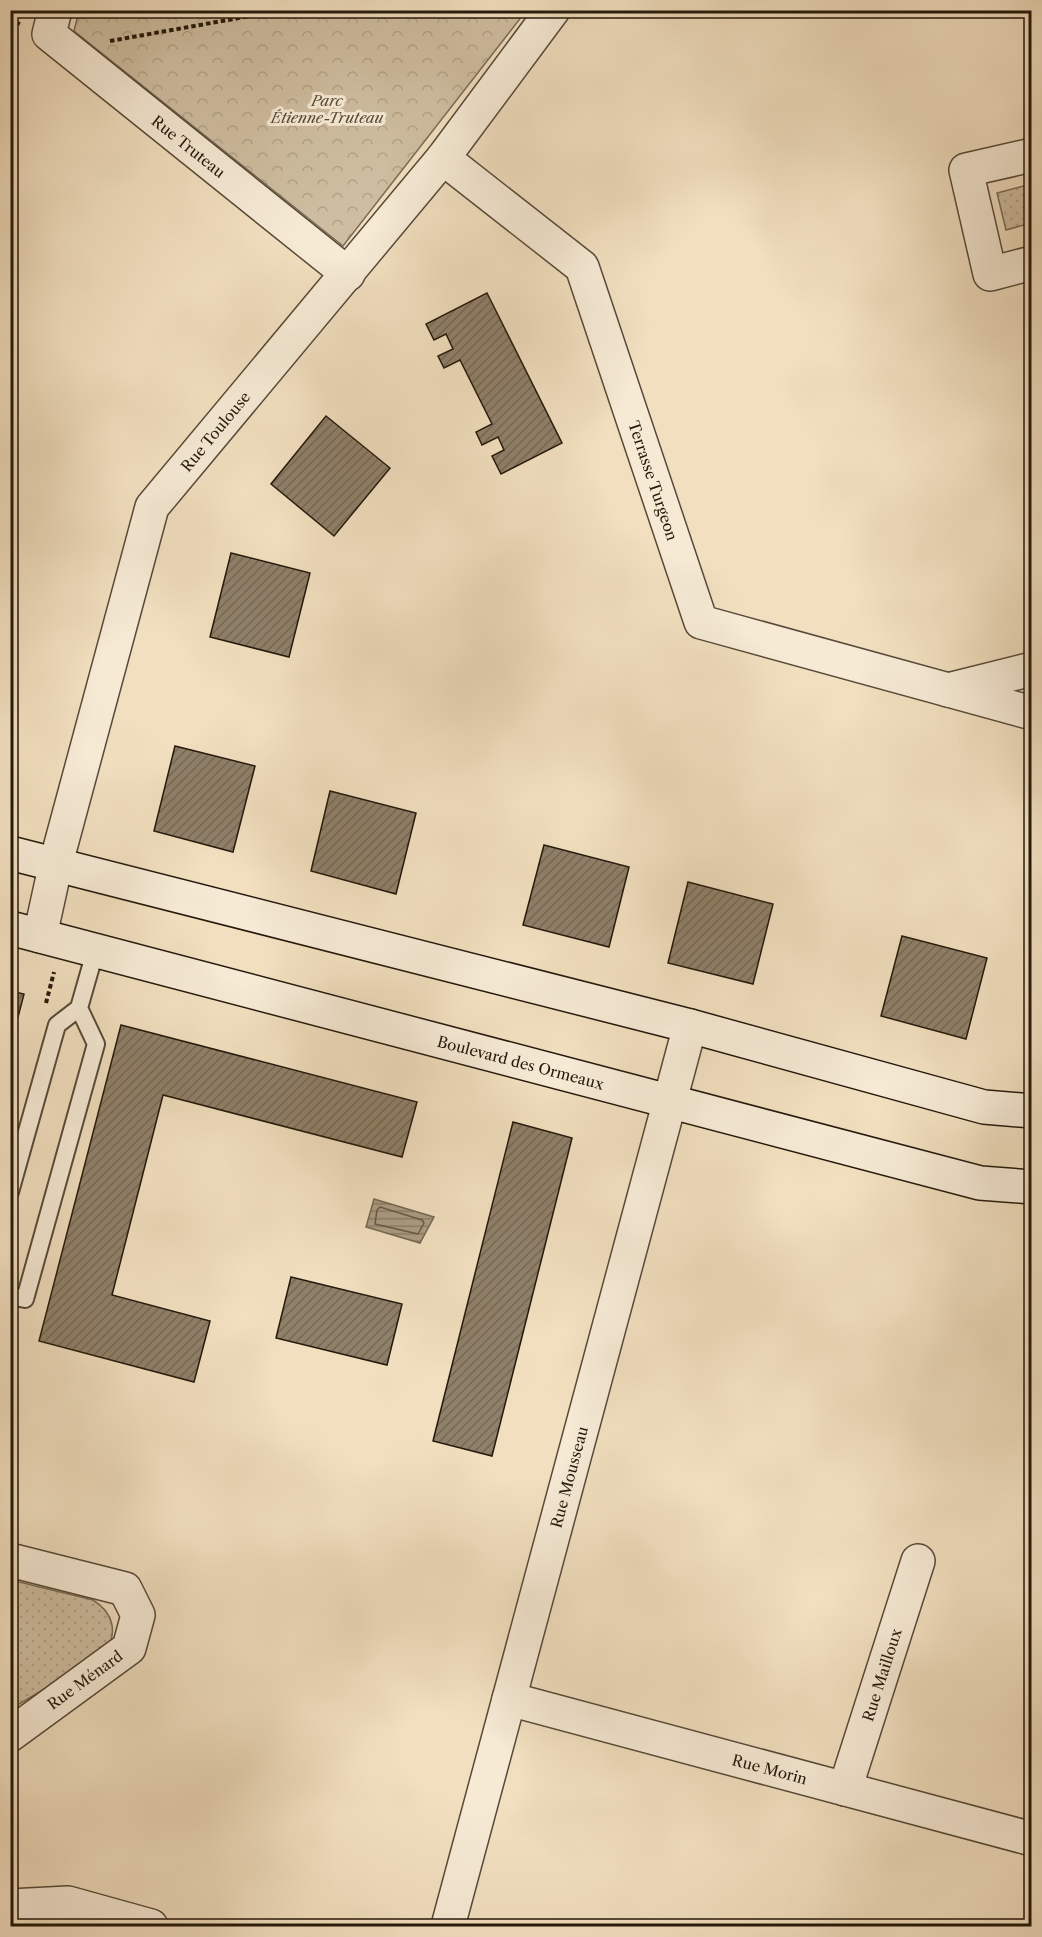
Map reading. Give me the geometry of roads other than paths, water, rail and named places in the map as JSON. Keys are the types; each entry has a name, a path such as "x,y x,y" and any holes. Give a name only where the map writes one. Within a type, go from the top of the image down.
{"street":[{"name":"Rue Truteau","path":"55,10 49,34 348,274"},
{"name":"Rue Toulouse","path":"25,932 56,863 152,507 443,158 553,10"},
{"path":"1032,155 966,170 990,274 1032,263"},
{"name":"Terrasse Turgeon","path":"443,158 582,267 701,622 1032,713"},
{"name":"Terrasse Turgeon","path":"946,690 1032,669"},
{"path":"10,853 690,1026 984,1107 1032,1111"},
{"name":"Boulevard des Ormeaux","path":"25,932 980,1183 1032,1187"},
{"name":"Rue Mousseau","path":"448,1926 690,1026"},
{"name":"Rue Ménard","path":"10,1560 125,1589 138,1615 129,1648 10,1735"},
{"name":"Rue Mailloux","path":"845,1789 918,1561"},
{"name":"Rue Morin","path":"509,1699 1032,1839"},
{"path":"11,1905 68,1903 152,1926"}],"lane":[{"path":"10,1192 57,1025 79,1008 95,952"},
{"path":"10,1296 25,1299 96,1044 79,1008"}],"water":[{"path":"374,1199 434,1217 420,1243 366,1227"}],"park label":[{"name":"Parc Étienne-Truteau","path":"327,108"}]}
